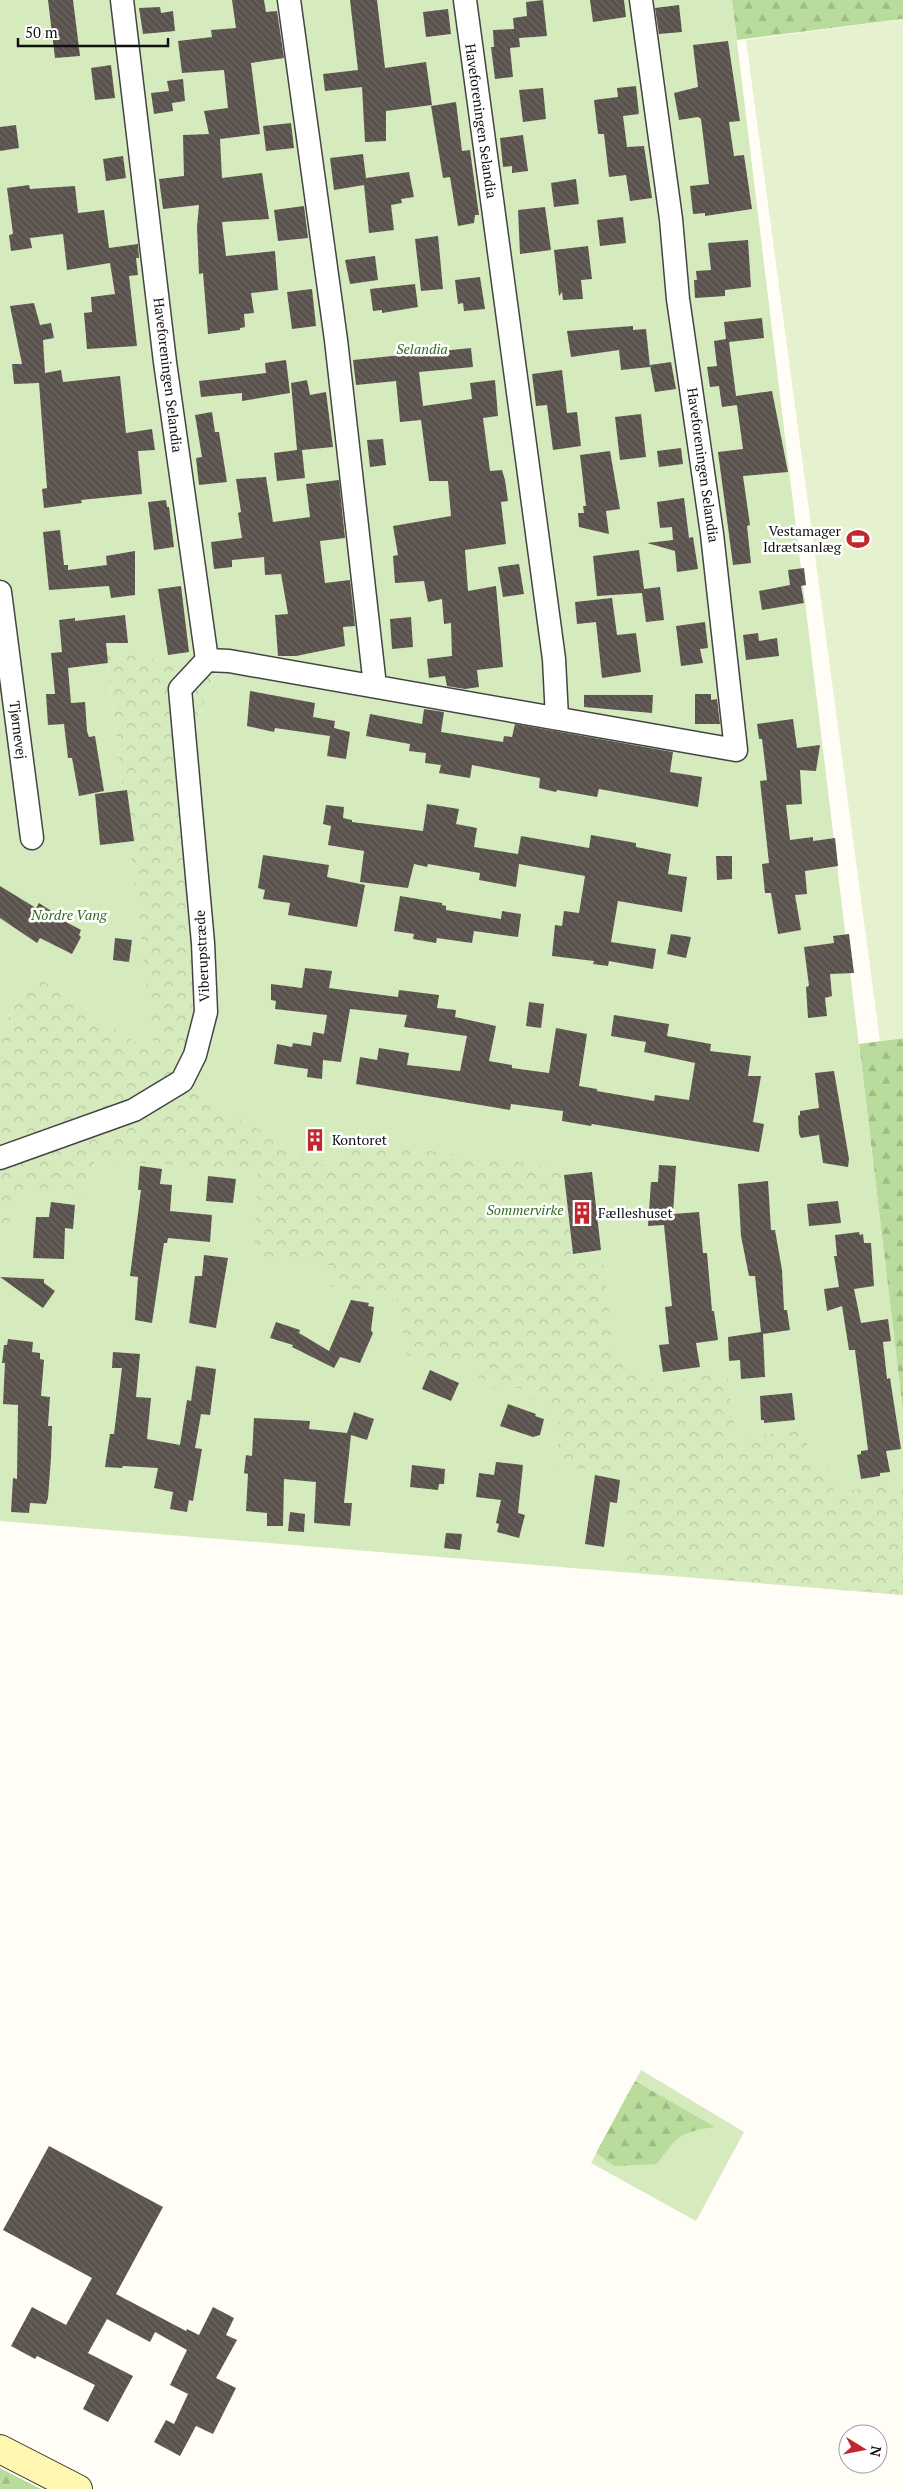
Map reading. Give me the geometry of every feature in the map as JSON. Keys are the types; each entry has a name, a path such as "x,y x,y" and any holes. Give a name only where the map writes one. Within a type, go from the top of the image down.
{"street":[{"name":"Haveforeningen Selandia","path":"122,0 165,362 207,660 229,661 736,750 712,534 678,299 671,219 641,0"},
{"path":"289,0 336,340 375,686"},
{"name":"Haveforeningen Selandia","path":"465,0 554,659 557,718"},
{"name":"Tjørnevej","path":"0,592 32,838"},
{"name":"Viberupstræde","path":"0,1158 134,1110 182,1081 195,1055 206,1012 180,689 207,660"},
{"path":"0,2449 78,2489"}],"green space":[{"path":"0,0 732,0 903,1409 903,1595 0,1521 0,1181 213,1043 196,722 217,670 106,652 156,1056 33,974 0,1032"},
{"path":"732,0 903,0 903,19 737,40"},
{"name":"Vestamager Idrætsanlæg","path":"903,19 903,1038 880,1041 746,40"},
{"name":"Sommervirke","path":"106,651 217,670 196,722 213,1043 193,1093 333,1171 344,1140 563,1168 572,1259 602,1256 616,1359 659,1382 727,1373 736,1438 806,1430 809,1463 826,1461 834,1493 903,1482 903,1595 624,1571 630,1471 558,1467 558,1420 520,1388 479,1387 476,1361 407,1356 396,1293 327,1286 329,1265 254,1259 258,1170 95,1160 85,1196 14,1191 9,1230 0,1229 0,1032 33,974 155,1055"},
{"path":"903,1038 903,1411 859,1044"},
{"path":"641,2070 744,2132 696,2221 591,2163"},
{"path":"635,2081 715,2127 694,2131 681,2136 657,2164 614,2166 596,2153"},
{"path":"0,2468 41,2489 0,2489"}],"building":[{"path":"48,0 73,0 80,56 55,58"},
{"path":"232,0 264,0 266,12 277,11 284,58 251,63 260,134 220,139 222,178 262,173 269,219 222,222 226,256 275,251 278,290 251,293 254,313 244,314 245,327 240,328 240,330 208,334 203,273 199,274 197,227 199,205 163,209 159,179 184,176 183,135 209,134 204,111 228,108 224,70 182,73 178,41 212,37 211,30 236,28"},
{"path":"350,0 377,0 385,68 426,62 432,105 386,111 386,141 365,142 362,87 325,91 323,74 358,70"},
{"path":"543,0 547,36 519,38 520,47 510,48 513,77 495,79 491,47 494,47 493,30 514,29 513,18 527,16 526,2"},
{"path":"590,0 624,0 626,17 593,22"},
{"path":"679,5 682,32 659,34 655,8"},
{"path":"160,7 161,13 173,11 175,31 143,34 139,8"},
{"path":"448,9 451,34 426,37 423,12"},
{"path":"728,41 740,121 729,122 734,156 744,155 752,209 705,216 705,213 693,214 690,186 709,184 701,119 698,117 679,120 674,93 698,87 693,45"},
{"path":"111,65 115,98 95,100 91,68"},
{"path":"183,79 185,101 172,103 173,111 154,114 151,93 169,91 167,81"},
{"path":"636,86 639,114 623,116 627,147 644,146 652,198 630,201 626,175 609,177 604,134 598,134 594,100 618,97 617,88"},
{"path":"543,88 546,119 523,122 519,90"},
{"path":"456,102 462,151 470,150 479,215 475,215 474,223 458,226 450,177 443,178 431,106"},
{"path":"291,123 294,148 266,151 263,126"},
{"path":"16,125 19,148 0,151 0,127"},
{"path":"523,135 528,171 512,173 512,166 503,167 500,138"},
{"path":"363,154 366,178 409,172 414,197 401,199 402,203 391,205 394,230 369,233 364,185 334,190 330,158"},
{"path":"123,156 126,178 106,181 103,159"},
{"path":"576,179 579,204 554,207 551,183"},
{"path":"29,185 30,189 75,186 78,213 104,210 109,248 138,244 139,258 136,258 138,275 129,276 137,346 87,349 84,313 92,312 91,297 115,294 110,263 67,270 63,234 30,238 32,248 11,251 9,235 13,234 7,188"},
{"path":"304,206 308,238 278,241 274,210"},
{"path":"545,207 551,250 520,254 518,210"},
{"path":"623,217 626,243 600,246 597,220"},
{"path":"438,236 443,289 421,291 415,239"},
{"path":"748,240 751,287 725,290 725,296 695,298 694,280 697,280 696,271 711,270 708,243"},
{"path":"588,246 592,279 581,280 583,299 563,300 562,292 559,296 554,250"},
{"path":"375,256 378,280 350,284 345,260"},
{"path":"480,277 485,309 464,311 463,303 458,304 455,280"},
{"path":"415,284 418,307 382,313 382,310 373,311 370,289"},
{"path":"312,289 316,326 292,329 287,292"},
{"path":"34,303 40,325 51,323 54,338 43,340 45,373 61,370 63,382 120,376 126,433 152,429 155,450 138,451 142,494 81,500 82,503 44,508 42,489 47,488 39,383 14,384 12,364 22,364 10,306"},
{"path":"762,318 764,338 729,342 736,396 772,391 788,472 743,476 750,525 747,526 751,563 733,565 718,452 743,449 737,405 722,407 719,386 710,387 707,367 717,366 714,341 726,339 724,322"},
{"path":"633,326 633,330 646,329 650,367 621,370 619,350 571,357 567,331"},
{"path":"471,348 473,367 419,372 423,406 472,399 470,383 495,380 498,416 483,418 490,471 502,470 505,480 508,501 501,502 506,544 465,550 468,591 496,586 503,667 477,670 479,687 465,689 447,686 445,676 429,678 427,659 452,656 451,623 444,624 442,599 428,602 424,581 395,583 393,556 398,555 393,526 451,516 448,481 429,481 421,420 400,422 396,381 356,385 353,360"},
{"path":"286,360 290,393 242,401 242,393 201,397 199,381 266,373 265,363"},
{"path":"671,362 676,389 655,392 650,365"},
{"path":"562,370 567,413 577,412 581,446 553,450 547,405 536,406 532,374"},
{"path":"307,380 310,395 326,392 333,447 302,450 305,478 277,481 274,453 297,450 291,383"},
{"path":"212,412 215,432 219,432 227,482 199,485 196,458 202,457 195,415"},
{"path":"641,414 646,457 620,460 615,417"},
{"path":"383,439 386,465 370,467 367,440"},
{"path":"681,448 683,464 659,467 657,451"},
{"path":"610,451 620,509 606,511 609,534 579,527 578,513 584,513 583,506 586,506 580,455"},
{"path":"266,477 273,522 310,517 306,484 339,480 345,538 320,541 325,583 350,580 355,626 343,627 345,646 296,656 278,656 275,615 288,614 281,574 265,575 264,557 232,560 232,567 214,569 211,542 242,538 238,513 241,512 236,479"},
{"path":"684,498 689,538 693,537 698,569 677,572 675,551 647,543 673,540 672,527 660,528 657,502"},
{"path":"166,500 167,507 169,507 174,547 154,550 148,502"},
{"path":"60,530 64,565 68,565 68,570 107,565 106,556 135,551 135,595 111,598 109,586 49,590 43,532"},
{"path":"639,550 644,589 660,587 664,620 646,622 642,593 597,596 593,556"},
{"path":"519,564 524,594 503,597 498,567"},
{"path":"804,568 806,585 801,586 804,603 762,610 759,591 790,585 788,570"},
{"path":"181,586 189,652 168,655 158,589"},
{"path":"612,598 617,635 636,633 641,672 602,678 596,622 577,624 575,602"},
{"path":"125,615 128,643 106,643 108,663 68,668 71,703 85,702 87,731 89,737 95,736 104,791 79,796 72,758 68,758 64,724 48,725 46,694 55,694 51,653 62,652 59,620 75,618 75,621"},
{"path":"411,617 413,647 392,649 390,619"},
{"path":"705,622 708,648 700,649 703,663 681,666 676,626"},
{"path":"758,633 759,641 777,638 779,656 746,660 743,635"},
{"path":"250,691 315,703 313,717 335,721 334,728 350,732 346,759 327,756 330,736 275,728 274,732 247,726"},
{"path":"695,694 711,694 711,700 717,699 720,724 695,724"},
{"path":"584,695 653,695 652,713 584,707"},
{"path":"424,709 444,712 441,732 503,742 504,736 512,737 515,724 673,752 670,772 702,777 698,807 599,789 597,797 557,790 556,792 539,788 540,778 472,765 470,778 439,773 441,765 425,763 426,753 409,751 410,744 366,736 370,714 422,724"},
{"path":"793,719 797,748 820,745 816,771 800,770 802,804 786,805 790,840 813,837 813,841 835,838 838,866 805,871 807,894 795,895 801,930 778,934 771,893 765,893 762,864 769,863 760,781 767,780 762,739 759,739 757,724"},
{"path":"127,790 134,841 100,845 95,794"},
{"path":"427,804 459,809 456,824 477,828 474,847 518,854 521,836 589,848 591,835 636,843 636,847 671,854 668,874 687,877 682,912 618,901 611,942 656,949 653,969 609,961 608,966 593,964 594,961 552,956 555,925 562,926 564,911 579,913 585,876 519,864 516,887 479,880 480,873 428,864 427,867 414,864 408,888 360,882 364,851 328,845 331,826 323,824 326,805 344,807 343,818 352,820 352,822 423,831"},
{"path":"263,855 329,865 327,877 365,885 357,927 288,915 290,903 263,899 265,890 258,888"},
{"path":"716,856 732,856 732,879 717,880"},
{"path":"0,886 36,908 39,903 56,914 55,916 81,930 79,935 81,937 72,954 40,938 37,943 0,918"},
{"path":"400,896 442,903 442,905 446,906 446,910 501,919 502,911 521,914 518,937 474,931 472,943 437,938 436,943 413,939 414,934 394,931"},
{"path":"671,934 691,937 686,958 667,954"},
{"path":"849,934 854,973 830,974 832,996 825,998 827,1016 808,1018 806,987 809,986 804,947 834,943 833,936"},
{"path":"115,938 132,940 129,962 113,960"},
{"path":"305,968 332,971 329,988 398,997 399,990 439,995 437,1008 456,1010 455,1017 496,1026 489,1061 512,1065 512,1068 549,1073 556,1028 587,1034 579,1086 597,1089 597,1091 654,1101 655,1095 689,1100 695,1063 644,1052 646,1042 611,1036 614,1015 669,1024 667,1036 711,1044 710,1051 751,1056 748,1076 761,1076 753,1122 764,1124 759,1152 592,1124 591,1126 562,1121 563,1111 511,1104 510,1110 356,1084 360,1057 377,1060 379,1048 409,1053 407,1065 460,1071 467,1036 404,1027 407,1015 350,1009 341,1062 323,1060 322,1079 307,1077 308,1069 274,1064 277,1044 292,1047 293,1043 311,1046 313,1032 324,1034 327,1015 275,1009 276,1001 271,1000 271,984 302,988"},
{"path":"529,1002 544,1004 541,1028 526,1026"},
{"path":"834,1071 849,1159 848,1167 823,1163 819,1135 801,1138 799,1134 798,1116 800,1111 819,1108 815,1073"},
{"path":"659,1165 676,1166 673,1214 699,1212 703,1253 707,1253 712,1311 714,1311 718,1340 696,1343 700,1367 663,1372 659,1345 669,1344 665,1307 672,1306 664,1225 648,1226 651,1182 658,1182"},
{"path":"140,1166 162,1169 160,1184 172,1185 170,1211 212,1215 210,1242 168,1238 167,1243 164,1243 152,1323 135,1320 138,1277 130,1276 141,1190 138,1190"},
{"name":"Fælleshuset","path":"592,1172 601,1250 573,1254 564,1175"},
{"path":"208,1176 236,1179 233,1203 206,1201"},
{"path":"768,1181 771,1230 775,1230 782,1270 784,1310 787,1310 790,1330 763,1334 765,1377 741,1379 740,1360 729,1361 728,1337 761,1332 755,1276 749,1276 741,1236 738,1184"},
{"path":"838,1201 841,1223 809,1226 807,1204"},
{"path":"51,1202 75,1205 73,1229 65,1228 64,1259 33,1258 36,1217 49,1217"},
{"path":"859,1232 860,1235 863,1234 864,1243 871,1243 874,1286 854,1289 861,1323 888,1319 891,1341 883,1342 887,1379 890,1378 901,1449 886,1451 890,1472 880,1473 880,1476 861,1479 857,1455 861,1454 861,1451 868,1450 855,1350 849,1350 842,1306 827,1311 824,1289 839,1287 834,1256 837,1256 835,1235"},
{"path":"204,1255 228,1258 216,1328 189,1323 195,1276 202,1276"},
{"path":"0,1277 44,1279 44,1283 55,1291 43,1308"},
{"path":"351,1300 369,1303 368,1306 374,1307 371,1330 373,1333 360,1363 340,1357 334,1368 292,1347 293,1345 270,1338 276,1322 300,1330 299,1333 329,1351"},
{"path":"8,1339 33,1342 32,1352 40,1353 40,1359 44,1360 41,1396 50,1397 48,1426 52,1426 48,1498 46,1504 30,1503 29,1513 11,1512 13,1478 17,1479 18,1405 3,1404 5,1363 2,1363 4,1345 7,1345"},
{"path":"113,1352 140,1354 136,1397 151,1398 147,1439 180,1445 187,1400 191,1401 196,1366 216,1369 210,1415 201,1414 195,1448 202,1449 193,1501 189,1500 187,1512 170,1509 173,1492 154,1488 158,1468 105,1467 110,1434 114,1434 122,1368 112,1368"},
{"path":"430,1370 459,1383 451,1401 422,1389"},
{"path":"792,1393 795,1420 764,1423 764,1420 761,1420 760,1396"},
{"path":"508,1404 536,1414 535,1416 544,1419 540,1435 533,1437 500,1426"},
{"path":"354,1412 374,1419 367,1440 351,1435 344,1503 352,1503 350,1526 314,1523 316,1482 284,1479 283,1526 267,1526 267,1513 246,1511 248,1474 244,1473 246,1455 252,1456 254,1418 310,1421 309,1429 347,1433"},
{"path":"496,1462 523,1465 518,1513 525,1515 519,1538 497,1532 499,1524 496,1523 501,1500 476,1497 479,1473 494,1475"},
{"path":"412,1465 445,1469 444,1484 439,1484 438,1490 410,1487"},
{"path":"595,1475 620,1480 617,1503 610,1502 604,1547 585,1544"},
{"path":"290,1512 305,1514 304,1532 288,1531"},
{"path":"446,1533 462,1534 460,1550 444,1548"},
{"path":"49,2146 163,2207 116,2294 186,2331 187,2329 199,2335 213,2307 234,2318 226,2335 237,2340 216,2378 236,2388 213,2434 196,2426 180,2456 154,2442 166,2420 174,2424 188,2394 170,2385 187,2350 155,2332 150,2342 107,2319 88,2353 133,2376 108,2422 83,2409 95,2385 37,2356 35,2359 11,2346 32,2307 66,2325 92,2278 3,2230"}],"place":[{"name":"Vestamager Idrætsanlæg","path":"858,539"},
{"name":"Kontoret","path":"315,1140"},
{"name":"Fælleshuset","path":"582,1213"}],"park label":[{"name":"Selandia","path":"422,349"},
{"name":"Nordre Vang","path":"69,915"}]}
